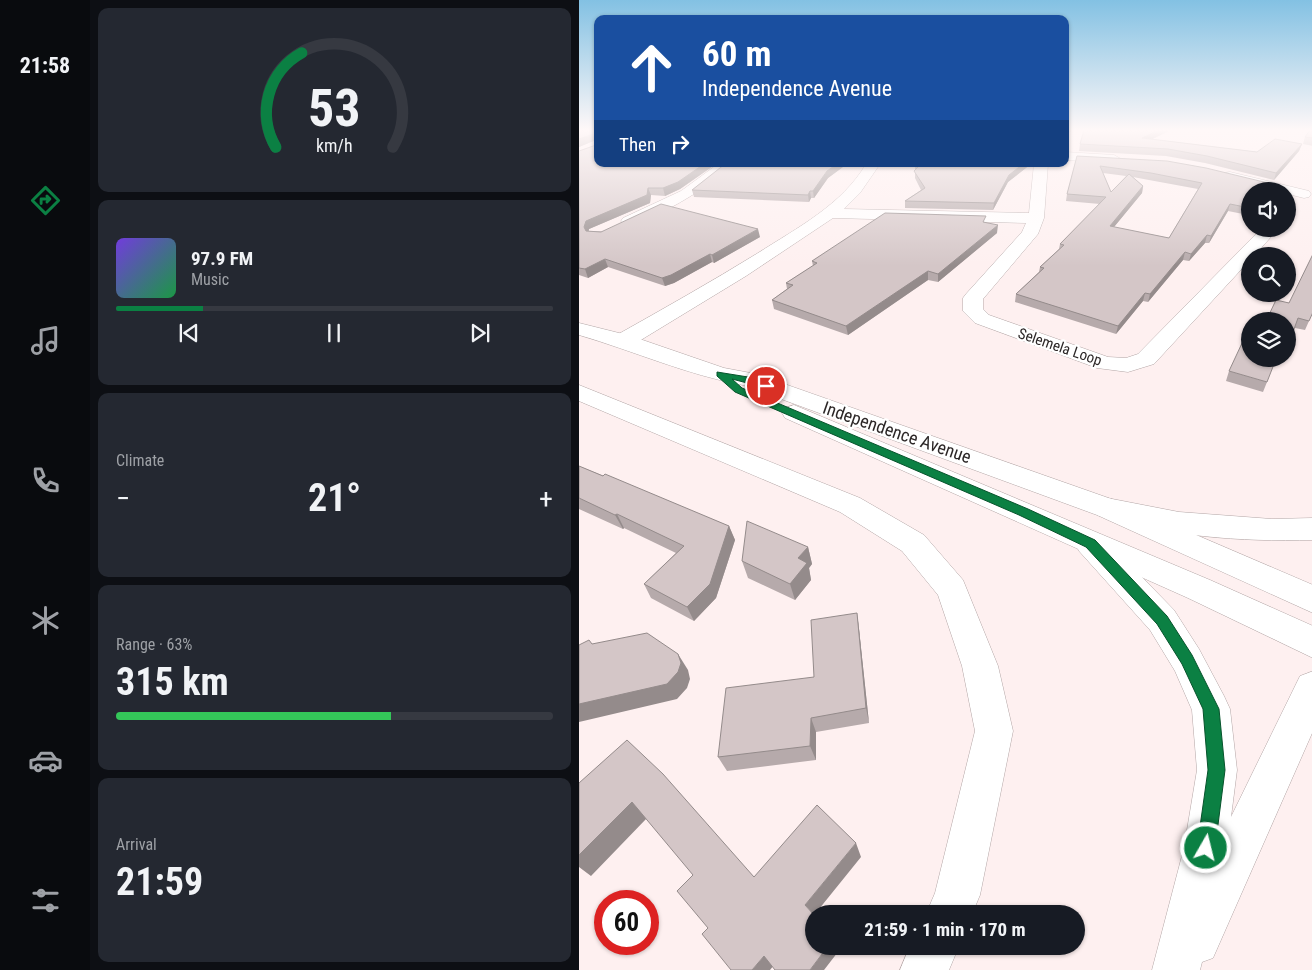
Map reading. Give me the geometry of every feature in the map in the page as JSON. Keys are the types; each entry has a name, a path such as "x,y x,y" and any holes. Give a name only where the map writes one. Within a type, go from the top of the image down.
{"street":[{"path":"614,227 686,194 711,175"},
{"path":"623,341 751,264 831,212 868,175"},
{"path":"831,212 1036,218 1040,175"},
{"path":"1230,175 1308,190"},
{"path":"1296,202 1308,190"},
{"name":"Selemela Loop","path":"1036,218 1030,234 973,298 973,311 982,319 1105,364 1128,365 1145,359 1263,237"},
{"path":"579,329 623,341 720,374"},
{"name":"Independence Avenue","path":"720,374 748,379 1107,508 1312,600"},
{"name":"Independence Avenue","path":"720,374 739,390 1014,508 1199,590 1312,643"},
{"path":"579,392 849,505 913,543 952,589 981,666 994,731 960,886 953,905"},
{"path":"1107,508 1179,523 1272,530 1312,529"},
{"path":"1090,543 1162,620 1187,660 1211,709 1217,770 1206,848 1176,970"},
{"path":"1183,970 1312,688"},
{"path":"924,970 931,955"}],"building":[{"path":"579,175 688,175 678,182 663,188 648,188 647,195 586,221 584,227 586,231 601,232 661,204 758,229 712,255 710,254 662,278 605,259 585,269 579,268"},
{"path":"711,175 824,175 808,195 692,190"},
{"path":"917,175 1009,175 994,203 905,201 925,188"},
{"path":"1072,175 1104,175 1111,192 1128,175 1130,175 1143,186 1110,226 1169,238 1202,183 1163,175 1236,175 1264,182 1241,182 1241,206 1230,204 1211,236 1207,235 1191,254 1185,252 1150,294 1145,293 1118,326 1016,294 1044,268 1040,267 1064,245 1060,244 1106,197 1067,194"},
{"path":"885,213 986,216 983,222 998,225 938,274 928,271 846,326 772,300 793,285 786,283 817,263 812,261"},
{"path":"1313,254 1313,312 1309,321 1298,318 1296,324 1296,312 1270,312 1275,302 1296,302 1296,289"},
{"path":"1241,345 1241,367 1273,367 1267,382 1229,371"},
{"path":"579,466 603,476 605,474 729,526 710,584 687,607 644,584 684,546 579,498"},
{"path":"747,521 808,547 798,558 807,563 790,584 742,561"},
{"path":"857,613 866,708 811,718 810,746 718,757 726,688 814,677 811,620"},
{"path":"647,633 678,654 681,663 678,672 667,684 579,704 579,645 589,640 592,644"},
{"path":"627,740 663,774 754,877 817,805 856,843 805,905 805,955 821,955 810,970 775,970 764,956 752,970 731,970 702,934 708,928 677,891 693,875 632,802 579,855 579,783"}],"route":[{"path":"766,386 748,379 720,374 739,390 1023,512 1090,543 1162,620 1187,660 1211,709 1217,770 1206,848"}]}
